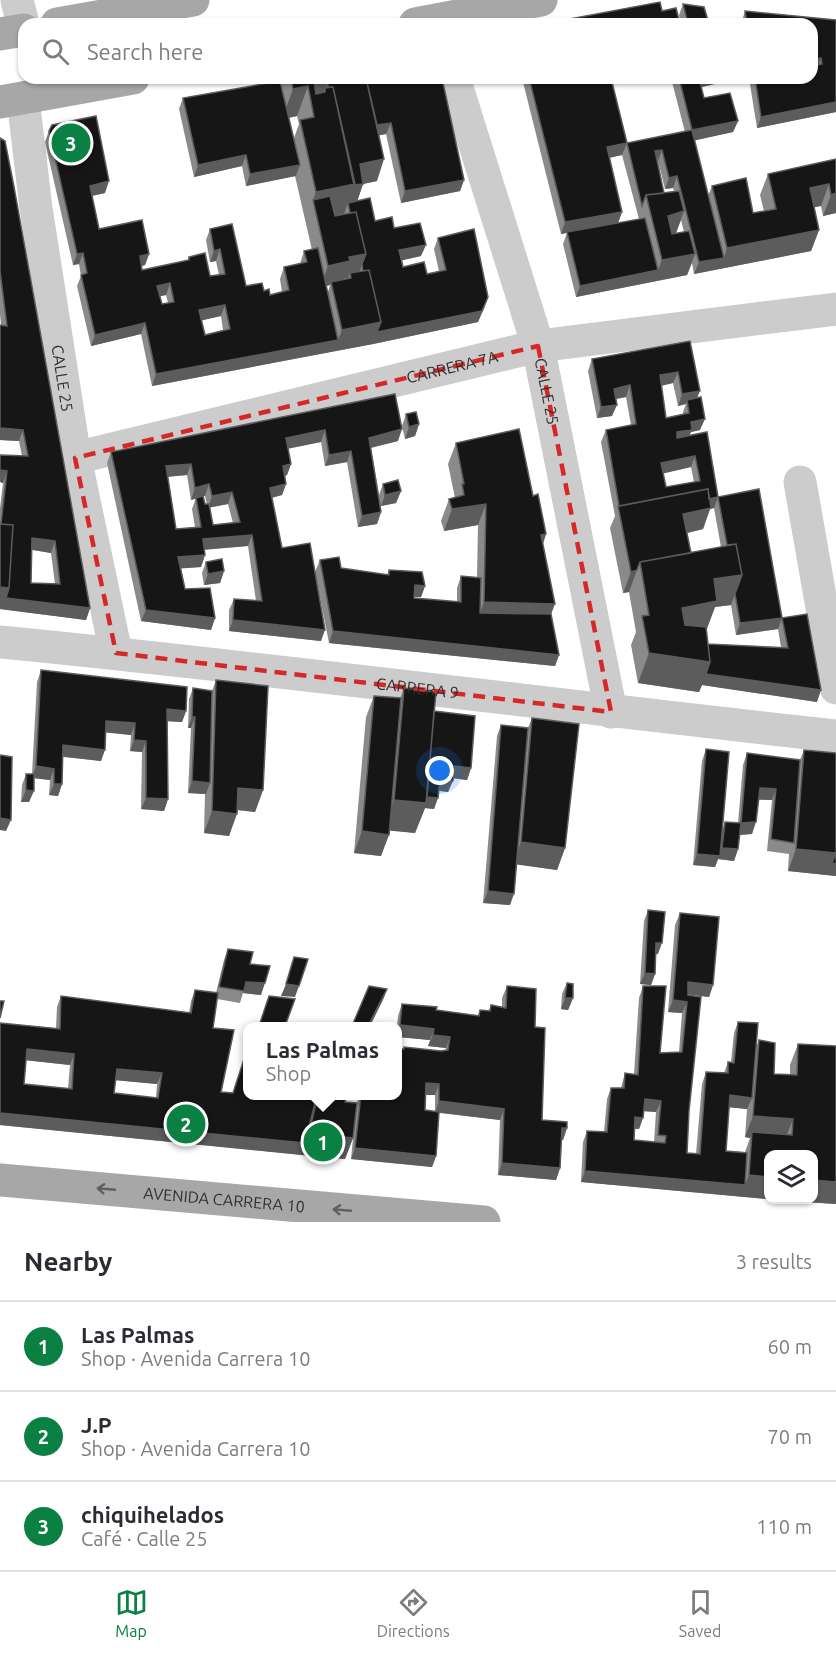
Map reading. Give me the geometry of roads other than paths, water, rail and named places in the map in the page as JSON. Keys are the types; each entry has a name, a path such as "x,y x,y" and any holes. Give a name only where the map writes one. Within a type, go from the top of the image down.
{"main road":[{"path":"91,18 192,0"},
{"path":"453,18 541,0"},
{"path":"0,34 18,30"},
{"path":"12,101 101,84"},
{"name":"AVENIDA CARRERA 10","path":"0,1180 484,1222"}],"street":[{"path":"17,0 21,18"},
{"name":"CALLE 25","path":"456,84 538,346 611,712"},
{"name":"CALLE 25","path":"12,101 36,208 75,458 116,653"},
{"name":"CARRERA 7A","path":"75,458 538,346 836,309"},
{"path":"800,482 836,688"},
{"name":"CARRERA 9","path":"0,642 116,653 611,712 836,736"}],"place":[{"name":"chiquihelados","path":"71,143"},
{"name":"J.P","path":"186,1124"},
{"name":"Las Palmas","path":"323,1142"}]}
